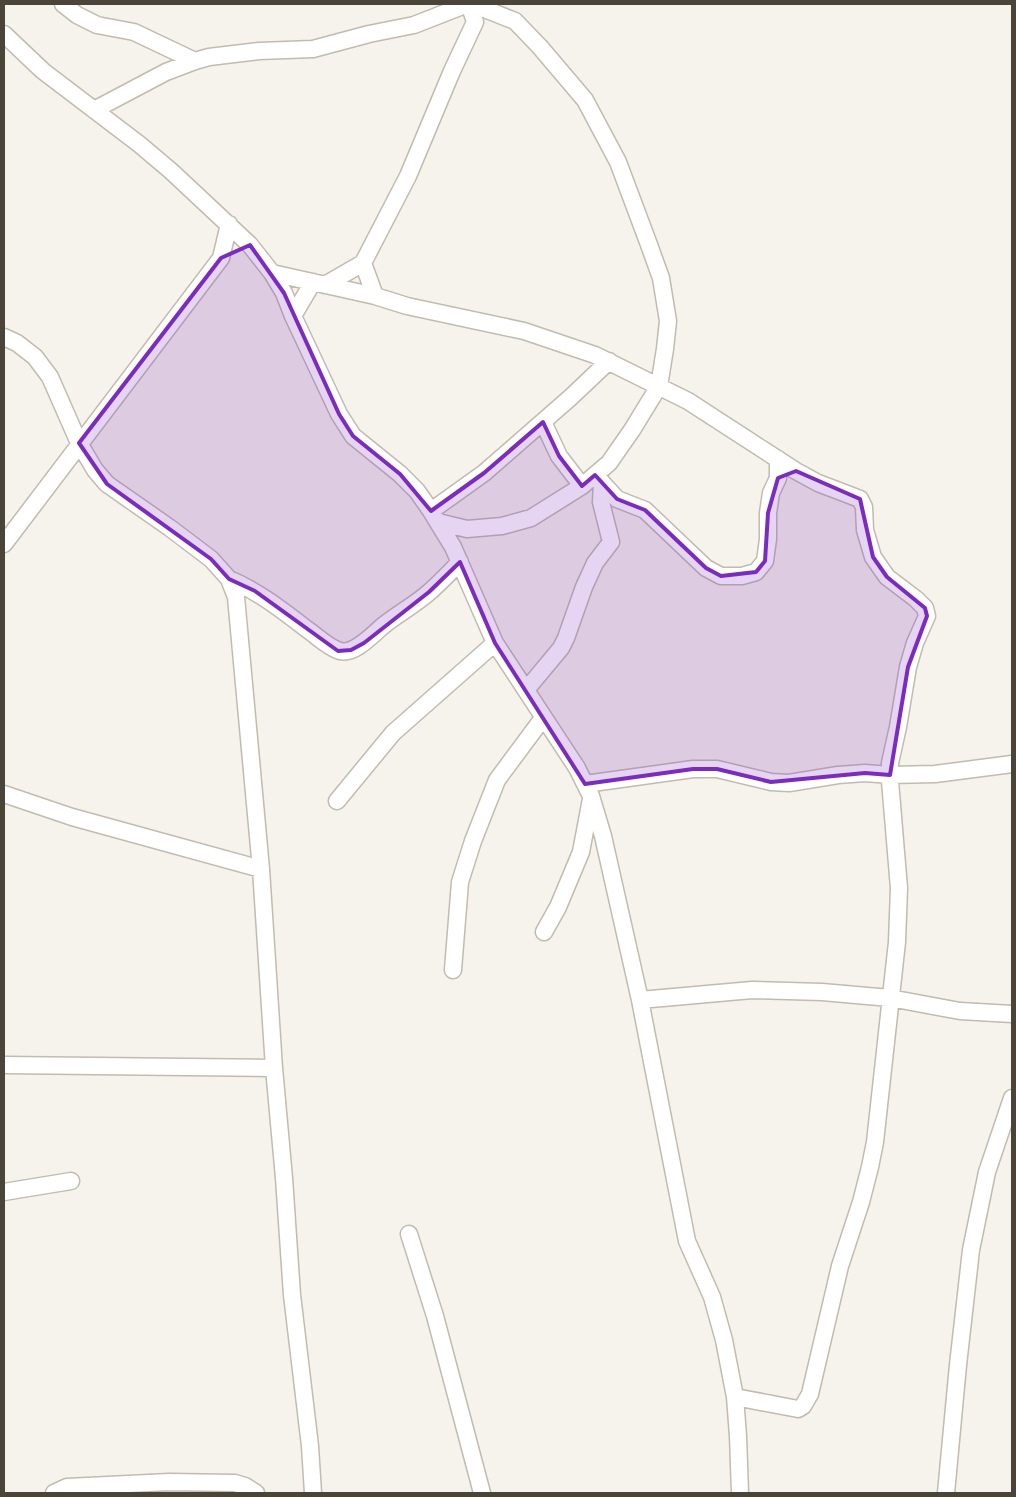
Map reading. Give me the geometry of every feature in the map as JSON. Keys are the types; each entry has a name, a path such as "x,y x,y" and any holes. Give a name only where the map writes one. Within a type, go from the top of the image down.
{"street":[{"path":"63,4 77,16 98,25 134,32 195,61"},
{"path":"94,110 166,72 195,61 209,57 259,51 313,49 333,45 369,34 414,26 460,7 463,4"},
{"path":"435,516 467,529 502,526 531,518 582,486 598,479 659,386 668,321 660,278 618,162 585,100 515,21 471,4"},
{"path":"471,4 475,22"},
{"path":"293,316 319,283 363,263 408,176 452,71 475,22 489,10"},
{"path":"4,34 43,71 171,171 250,245 272,273 284,293 339,414 353,436 400,474 417,491 435,516 453,547 495,643 577,768 588,790 603,836 640,1000 687,1241 714,1306 724,1340 735,1397 740,1493"},
{"path":"4,544 221,258 228,224"},
{"path":"221,258 250,245"},
{"path":"363,263 375,296"},
{"path":"272,273 375,296 407,306 524,331 595,355 659,386 688,402 796,471 860,499 864,507 865,530 873,557 887,577 916,598 925,608 927,616 915,643 908,667 890,763 899,888 897,942 875,1142 870,1167 840,1266 810,1394 803,1406 798,1409 735,1397"},
{"path":"4,337 17,343 35,357 50,377 79,443 94,470 107,484 204,554 229,579 255,591 338,651 351,650 364,642 429,592 460,562"},
{"path":"435,516 572,397 609,361"},
{"path":"543,422 560,456 582,486"},
{"path":"598,479 617,499 645,510 706,568 721,576 742,576 756,572 765,561 768,539 768,513 772,493 778,478 778,459"},
{"path":"778,478 796,471"},
{"path":"526,690 561,648 595,563 612,542 601,502 598,479"},
{"path":"453,547 467,529"},
{"path":"229,579 236,597 261,869 292,1295 310,1446 313,1493"},
{"path":"337,801 392,733 495,643"},
{"path":"453,970 460,882 473,841 497,780 543,718"},
{"path":"588,790 693,769 717,769 771,782 789,782 865,773 890,776 935,774 1012,764"},
{"path":"544,932 558,907 581,852 588,790"},
{"path":"4,794 72,817 261,869"},
{"path":"640,1000 752,990 822,992 890,998 960,1011 1012,1014"},
{"path":"4,1065 274,1068"},
{"path":"946,1493 971,1250 987,1172 1012,1098"},
{"path":"4,1192 71,1181"},
{"path":"410,1234 435,1316 482,1493"},
{"path":"54,1493 67,1488 169,1482 205,1482 235,1483 245,1486 256,1493"}],"highlighted area":[{"path":"250,245 284,293 339,414 353,436 400,474 431,511 484,473 543,422 559,456 582,486 595,475 617,499 645,510 706,568 721,576 756,572 765,561 768,513 778,478 796,471 860,499 873,557 887,577 925,608 927,616 908,667 890,775 865,773 771,782 717,769 693,769 585,784 495,643 460,562 429,592 364,643 351,650 338,651 255,591 229,579 211,559 107,484 79,443 221,258"}]}
